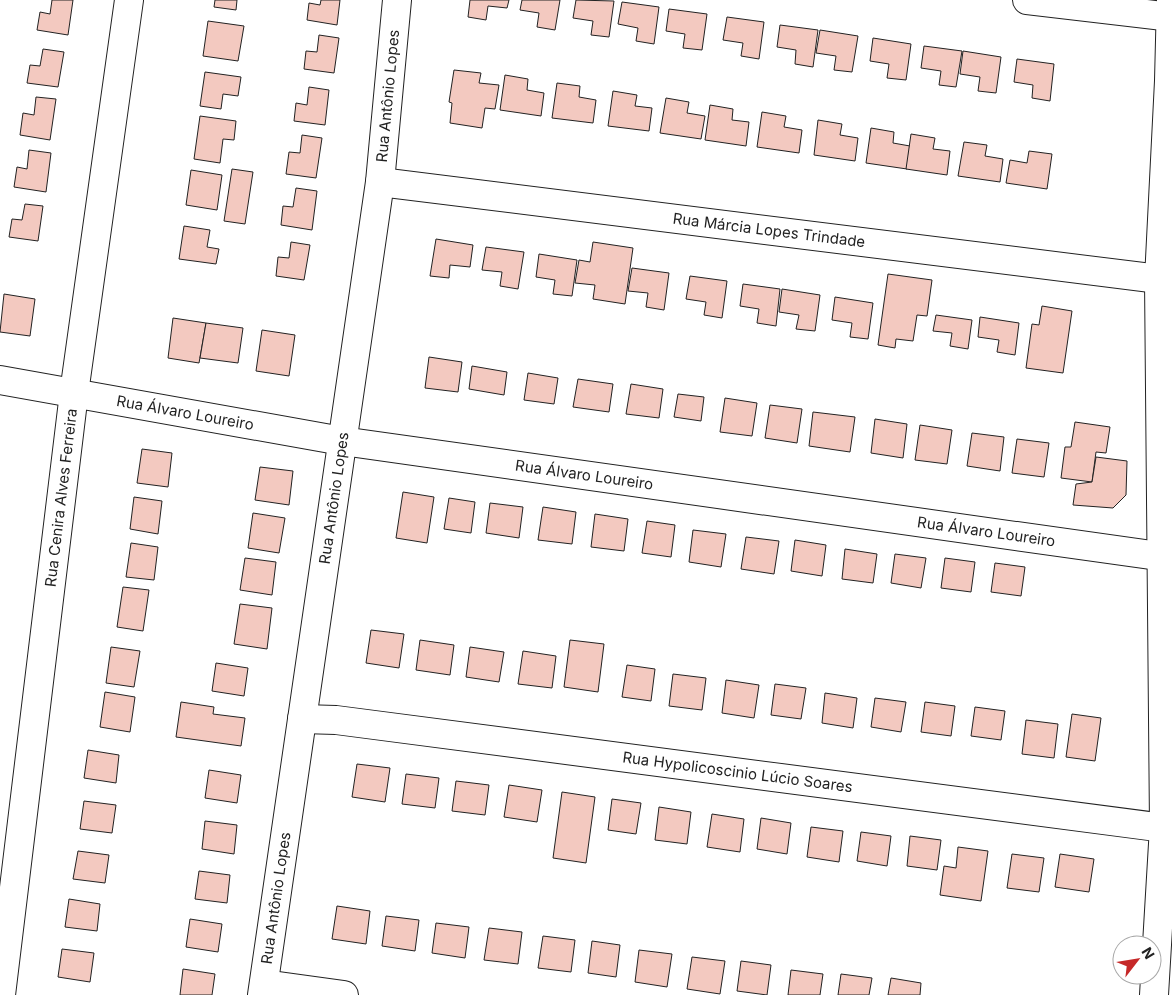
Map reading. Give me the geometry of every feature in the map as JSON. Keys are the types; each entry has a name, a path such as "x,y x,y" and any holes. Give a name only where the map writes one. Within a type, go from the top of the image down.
{"street":[{"name":"Rua Cenira Alves Ferreira","path":"1,995 74,393 129,0"},
{"name":"Rua Antônio Lopes","path":"263,989 380,182 397,0"},
{"path":"1027,0 1171,11 1159,280 1167,557 1168,828 1154,995"},
{"name":"Rua Márcia Lopes Trindade","path":"380,182 1159,280"},
{"name":"Rua Álvaro Loureiro","path":"0,380 342,441 1167,557"},
{"name":"Rua Hypolicoscinio Lúcio Soares","path":"302,719 336,720 1168,828"},
{"path":"263,989 344,995"}],"building":[{"path":"52,0 73,0 68,35 37,30 40,12 50,14"},
{"path":"215,0 237,0 236,10 214,7"},
{"path":"321,0 340,0 337,25 307,20 309,3 320,5"},
{"path":"470,0 509,0 507,8 488,6 486,20 468,17"},
{"path":"522,0 560,0 555,30 537,27 539,13 520,10"},
{"path":"576,0 614,1 609,37 591,35 593,21 573,18"},
{"path":"622,2 659,7 654,44 636,41 638,28 618,24"},
{"path":"669,9 707,14 702,50 683,48 685,34 666,31"},
{"path":"727,17 764,22 759,59 741,56 743,43 723,40"},
{"path":"208,21 244,26 238,61 203,56"},
{"path":"780,25 818,30 813,67 795,64 796,50 777,47"},
{"path":"820,30 858,36 852,72 834,70 836,56 816,53"},
{"path":"319,35 339,38 334,73 304,69 306,51 317,52"},
{"path":"873,38 911,44 906,80 887,78 889,64 870,61"},
{"path":"924,46 962,51 956,87 939,85 941,71 921,68"},
{"path":"43,49 64,52 58,87 27,83 30,65 40,66"},
{"path":"963,51 1001,57 996,93 978,91 980,77 960,74"},
{"path":"1017,59 1054,64 1050,101 1032,98 1033,85 1014,82"},
{"path":"454,70 481,73 479,83 499,85 495,109 485,108 482,128 450,123 452,103 449,102"},
{"path":"205,72 241,77 238,96 223,94 221,109 200,106"},
{"path":"505,75 528,79 527,90 544,93 541,116 500,110"},
{"path":"557,83 580,86 579,97 596,100 593,123 552,118"},
{"path":"309,87 329,90 325,125 294,121 296,103 307,105"},
{"path":"613,91 637,95 635,106 652,108 649,131 608,126"},
{"path":"36,97 56,99 50,140 20,135 23,113 34,115"},
{"path":"666,98 689,102 687,113 705,116 701,139 660,133"},
{"path":"710,105 733,109 732,120 749,122 746,146 705,140"},
{"path":"762,112 786,116 784,127 802,130 799,153 757,147"},
{"path":"200,116 236,121 234,140 223,139 220,163 194,159"},
{"path":"818,120 842,124 840,135 858,138 855,161 814,155"},
{"path":"871,128 894,132 893,143 910,146 907,169 866,163"},
{"path":"911,134 935,138 933,149 950,151 947,175 906,169"},
{"path":"302,135 322,138 316,178 286,174 289,152 300,153"},
{"path":"964,142 987,145 985,156 1003,159 1000,182 958,176"},
{"path":"29,150 51,153 46,192 14,187 17,167 27,169"},
{"path":"1029,151 1052,154 1047,189 1006,183 1010,160 1027,163"},
{"path":"232,169 253,172 245,224 224,221"},
{"path":"191,170 222,175 217,210 186,205"},
{"path":"296,188 317,191 312,230 281,225 283,206 293,207"},
{"path":"25,204 43,206 38,241 9,237 12,219 22,220"},
{"path":"184,226 210,230 207,247 219,249 216,264 179,259"},
{"path":"436,239 473,245 470,267 450,265 449,278 430,276"},
{"path":"291,242 310,245 304,280 276,276 278,257 289,258"},
{"path":"593,242 633,248 625,304 593,299 595,285 575,283 579,260 590,262"},
{"path":"486,247 524,252 518,289 500,286 502,272 482,270"},
{"path":"539,254 577,260 572,296 553,294 555,280 536,277"},
{"path":"632,268 669,273 664,310 646,307 648,293 628,291"},
{"path":"888,274 932,280 927,316 917,315 913,341 896,339 895,348 878,345"},
{"path":"690,276 727,281 722,318 704,315 706,302 686,299"},
{"path":"743,284 780,289 776,326 757,323 759,309 740,306"},
{"path":"782,289 820,295 815,331 796,329 799,315 779,312"},
{"path":"4,294 35,299 30,336 0,332"},
{"path":"835,297 873,303 868,339 850,337 852,323 832,320"},
{"path":"1042,306 1072,311 1063,373 1026,368 1032,324 1039,325"},
{"path":"936,315 972,320 968,349 950,346 952,333 933,331"},
{"path":"980,317 1019,323 1015,355 997,352 999,340 978,337"},
{"path":"173,318 206,323 199,363 168,358"},
{"path":"206,323 243,328 238,363 200,358"},
{"path":"262,330 295,335 289,376 256,371"},
{"path":"429,357 462,362 458,392 425,388"},
{"path":"472,366 507,372 504,395 469,389"},
{"path":"528,373 558,378 554,404 524,400"},
{"path":"578,379 613,384 609,412 573,407"},
{"path":"631,384 663,389 659,418 626,414"},
{"path":"678,394 704,397 701,421 674,417"},
{"path":"725,398 757,403 752,436 720,432"},
{"path":"770,405 802,409 797,443 765,438"},
{"path":"813,412 855,417 850,452 809,446"},
{"path":"875,419 907,424 903,458 871,453"},
{"path":"1075,422 1110,427 1106,453 1096,452 1092,482 1061,478 1065,447 1071,447"},
{"path":"920,425 952,430 947,464 915,460"},
{"path":"972,433 1004,437 1000,471 967,466"},
{"path":"1017,439 1049,443 1044,477 1012,473"},
{"path":"142,449 172,453 168,487 137,483"},
{"path":"1096,457 1127,461 1126,495 1113,508 1073,505 1076,484 1092,482"},
{"path":"260,467 293,471 289,505 255,500"},
{"path":"403,492 434,497 427,543 396,538"},
{"path":"134,497 162,501 158,534 130,529"},
{"path":"449,498 475,502 471,533 444,529"},
{"path":"490,503 523,507 519,538 486,533"},
{"path":"543,507 576,512 572,544 538,540"},
{"path":"253,513 285,518 279,553 248,548"},
{"path":"595,514 628,519 624,551 591,547"},
{"path":"647,521 675,525 671,557 642,553"},
{"path":"693,530 726,534 721,567 689,562"},
{"path":"746,537 779,541 774,574 741,569"},
{"path":"795,540 826,545 822,576 791,571"},
{"path":"131,543 158,547 154,580 126,577"},
{"path":"845,549 877,554 873,583 842,579"},
{"path":"895,554 926,558 921,588 891,583"},
{"path":"245,558 276,562 272,595 240,590"},
{"path":"945,558 975,562 971,592 941,588"},
{"path":"995,563 1025,567 1021,596 991,592"},
{"path":"123,587 149,590 143,631 117,627"},
{"path":"240,604 272,608 267,649 234,644"},
{"path":"371,630 404,634 399,668 366,663"},
{"path":"420,640 454,645 450,675 416,670"},
{"path":"570,640 604,644 598,692 564,687"},
{"path":"111,647 140,651 134,687 106,683"},
{"path":"470,647 504,652 499,682 466,677"},
{"path":"523,651 556,656 552,688 518,684"},
{"path":"216,663 248,668 244,696 212,691"},
{"path":"627,665 655,669 651,701 622,697"},
{"path":"673,674 706,678 702,710 669,706"},
{"path":"726,680 759,685 754,718 722,713"},
{"path":"775,684 806,688 801,719 771,715"},
{"path":"105,692 135,697 130,732 100,727"},
{"path":"825,693 857,698 853,728 822,723"},
{"path":"875,698 906,702 901,732 871,727"},
{"path":"181,702 214,707 213,714 245,718 241,746 176,737"},
{"path":"925,702 955,706 951,736 921,732"},
{"path":"975,707 1005,711 1001,740 971,736"},
{"path":"1072,714 1101,718 1095,761 1066,757"},
{"path":"1026,720 1058,724 1054,758 1022,754"},
{"path":"88,750 119,755 116,783 84,778"},
{"path":"357,764 390,768 385,802 352,797"},
{"path":"209,770 241,775 237,803 205,798"},
{"path":"406,774 439,778 435,808 402,804"},
{"path":"456,781 489,785 485,815 452,811"},
{"path":"509,785 542,790 537,822 504,817"},
{"path":"562,792 595,797 586,863 553,858"},
{"path":"612,799 641,803 636,834 608,830"},
{"path":"84,801 116,805 112,833 80,829"},
{"path":"659,807 691,812 687,844 655,840"},
{"path":"712,814 744,819 740,852 707,847"},
{"path":"761,818 791,823 787,854 757,849"},
{"path":"205,821 237,825 234,854 202,849"},
{"path":"811,827 843,831 839,862 807,857"},
{"path":"861,832 891,836 887,866 857,861"},
{"path":"910,836 941,840 937,870 907,866"},
{"path":"958,847 988,851 981,901 940,895 944,866 956,868"},
{"path":"78,851 109,855 105,883 73,879"},
{"path":"1012,854 1044,858 1039,892 1007,888"},
{"path":"1060,854 1094,859 1089,892 1055,887"},
{"path":"199,871 230,875 227,903 195,899"},
{"path":"69,899 100,904 97,931 65,927"},
{"path":"337,906 370,911 366,944 332,939"},
{"path":"386,916 419,920 415,951 382,946"},
{"path":"190,919 222,924 218,952 186,947"},
{"path":"436,923 469,927 465,958 432,953"},
{"path":"489,928 522,932 518,964 484,960"},
{"path":"543,936 575,940 571,972 538,968"},
{"path":"592,941 620,945 616,977 588,973"},
{"path":"62,949 94,953 90,982 58,977"},
{"path":"639,950 672,954 667,987 635,982"},
{"path":"692,957 725,961 720,994 687,989"},
{"path":"741,961 771,965 767,995 737,991"},
{"path":"183,969 215,974 212,995 180,995"},
{"path":"791,970 823,974 820,995 788,995"},
{"path":"841,974 872,978 869,995 838,995"},
{"path":"891,978 921,983 920,995 888,995"}]}
